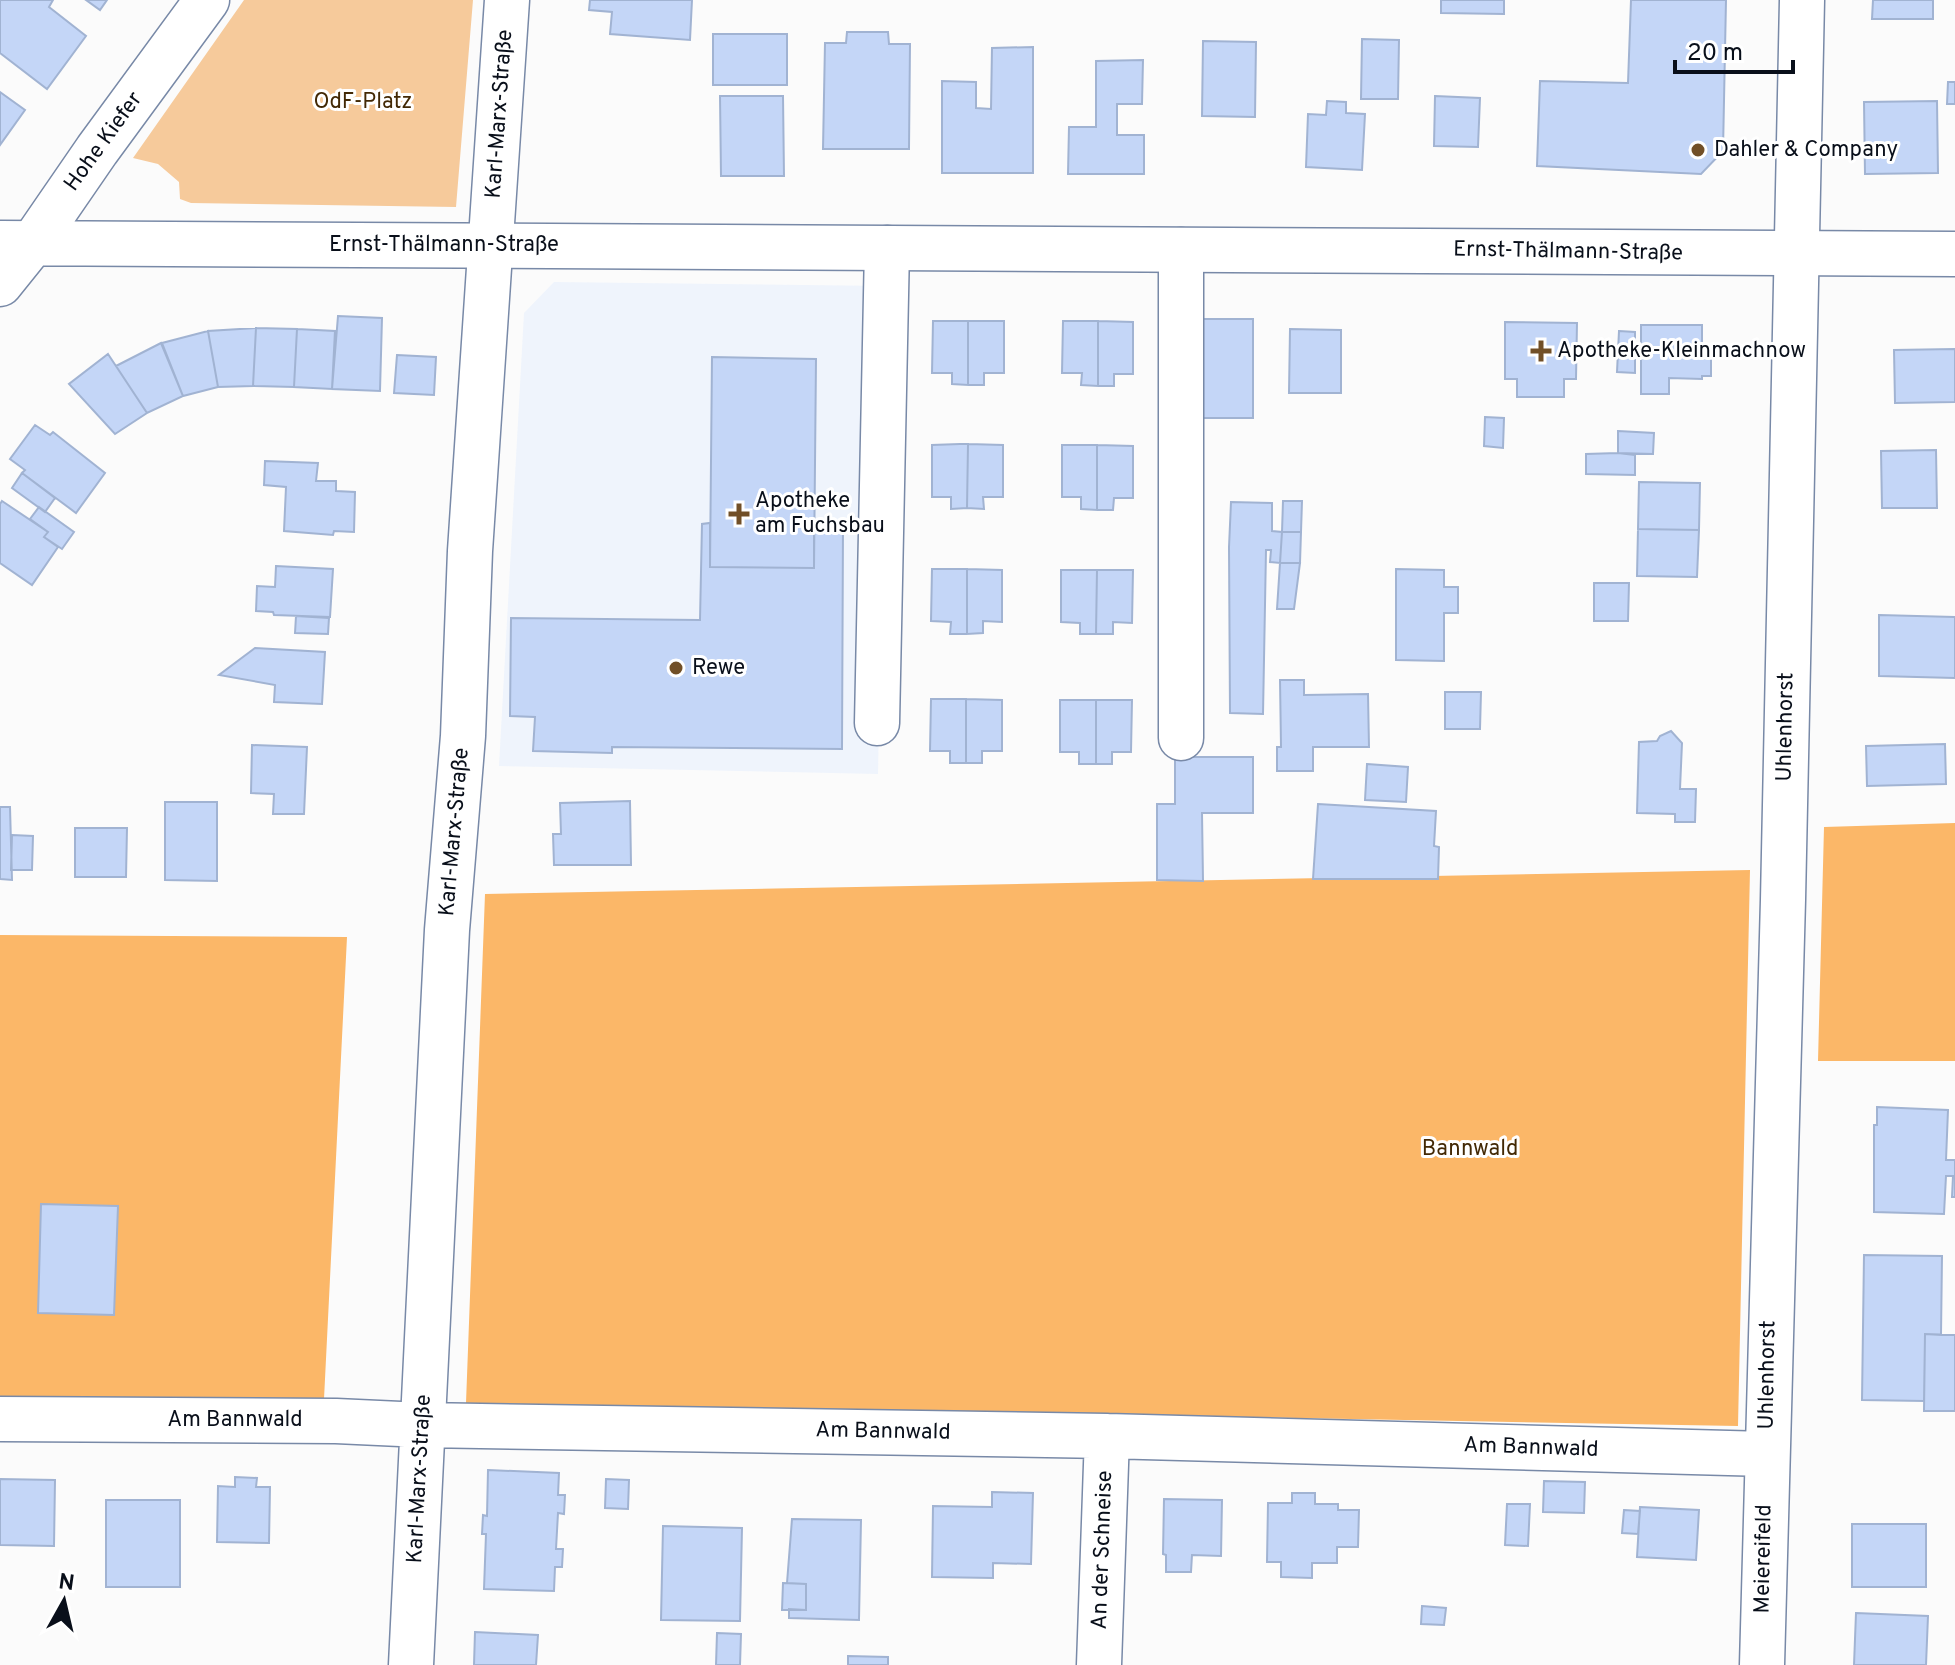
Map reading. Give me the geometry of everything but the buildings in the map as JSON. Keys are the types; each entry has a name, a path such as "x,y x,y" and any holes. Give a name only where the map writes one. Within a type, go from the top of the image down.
{"street":[{"name":"Hohe Kiefer","path":"0,284 16,243 97,150 207,0"},
{"name":"Karl-Marx-Straße","path":"411,1665 447,930 463,736 470,551 507,0"},
{"name":"Uhlenhorst","path":"1766,1454 1783,884 1802,0"},
{"name":"Ernst-Thälmann-Straße","path":"16,243 1955,254"},
{"path":"877,723 887,248"},
{"path":"1181,250 1181,738"},
{"name":"Am Bannwald","path":"0,1419 336,1421 1107,1436 1766,1454"},
{"name":"An der Schneise","path":"1099,1665 1107,1436"},
{"name":"Meiereifeld","path":"1762,1665 1766,1454"}],"shaded area":[{"path":"554,282 887,286 878,774 499,766 524,313"}],"green space":[{"name":"OdF-Platz","path":"244,0 473,0 456,207 191,203 180,199 179,182 158,164 133,158"},
{"path":"1955,823 1955,1061 1818,1061 1824,827"},
{"name":"Bannwald","path":"1750,870 1738,1426 466,1403 485,894"},
{"path":"0,935 347,937 324,1399 0,1398"}],"place":[{"name":"Dahler & Company","path":"1698,150"},
{"name":"Apotheke-Kleinmachnow","path":"1541,351"},
{"name":"Apotheke am Fuchsbau","path":"739,514"},
{"name":"Rewe","path":"676,668"}]}
